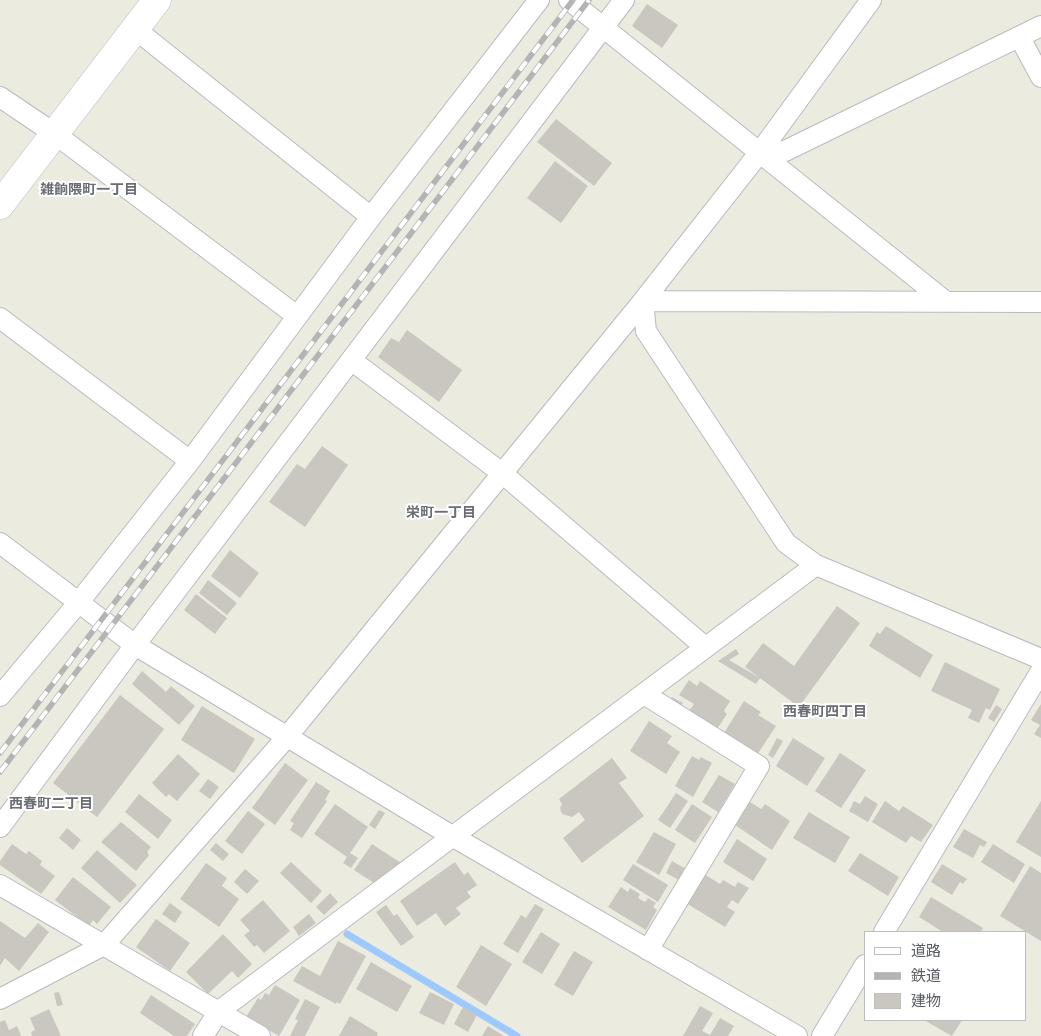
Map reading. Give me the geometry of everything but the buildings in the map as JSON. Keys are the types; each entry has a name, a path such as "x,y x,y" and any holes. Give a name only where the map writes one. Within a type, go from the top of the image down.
{"street":[{"path":"0,205 156,0"},
{"path":"0,696 79,602 190,461 371,217 539,0"},
{"path":"569,0 945,301"},
{"path":"0,827 135,645 624,0"},
{"path":"0,999 104,945 286,738 643,301 760,152 871,0"},
{"path":"760,152 785,151 1020,38 1041,26"},
{"path":"135,29 371,217"},
{"path":"1020,38 1041,77"},
{"path":"0,97 55,134 297,316"},
{"path":"643,301 1041,302"},
{"path":"643,301 646,331 786,543 816,565 1041,659"},
{"path":"0,318 190,461"},
{"path":"351,360 502,474 705,647"},
{"path":"0,543 135,645 286,738 796,1036"},
{"path":"204,1036 219,1011 816,565"},
{"path":"885,931 1041,671"},
{"path":"644,694 759,766 648,950"},
{"path":"0,885 260,1036"},
{"path":"822,1036 864,967"}],"waterway":[{"path":"347,934 517,1036"}],"railway":[{"path":"0,753 573,0"},
{"path":"0,772 589,0"}],"district":[{"name":"雑餉隈町一丁目","path":"89,191"},
{"name":"栄町一丁目","path":"441,514"},
{"name":"西春町四丁目","path":"825,713"},
{"name":"西春町二丁目","path":"51,805"}]}
